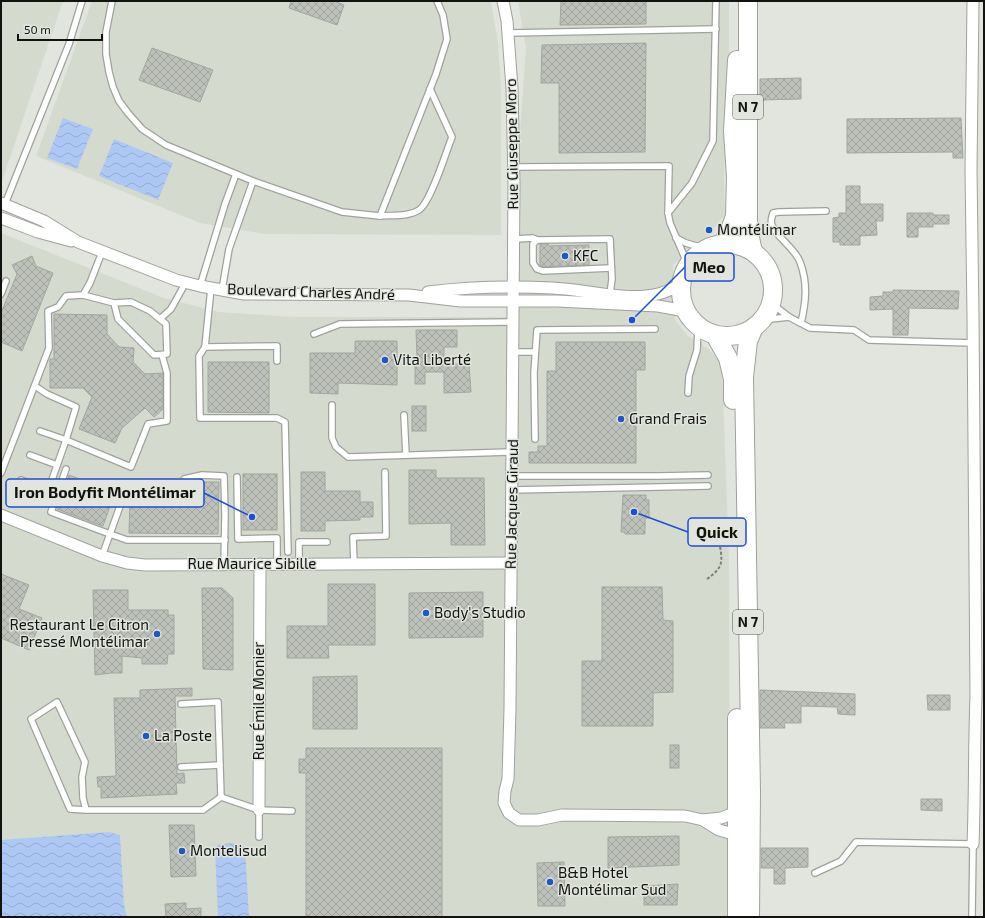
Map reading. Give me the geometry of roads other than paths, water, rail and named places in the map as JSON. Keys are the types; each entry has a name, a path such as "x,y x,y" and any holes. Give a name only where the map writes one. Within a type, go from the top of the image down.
{"main road":[{"name":"N 7","path":"714,247 731,227 735,216 736,177 732,131 739,32 739,1"},
{"name":"N 7","path":"748,1 748,228 753,252"},
{"path":"733,244 753,252 763,262 770,275 772,289 771,303 758,323 742,334 728,336 715,335 698,327 682,303 681,285 683,275 688,265 696,256 714,247 733,244"},
{"name":"N 7","path":"750,917 751,792 744,377 748,341 758,323"},
{"name":"N 7","path":"715,335 728,358 733,379 737,654 736,917"}],"street":[{"name":"Rue Giuseppe Moro","path":"503,1 508,33 512,88 514,294"},
{"path":"973,844 979,782 973,759 976,696 971,170 974,1"},
{"name":"Boulevard Charles André","path":"2,210 34,223 44,221 78,242 176,280 244,294 409,295 461,301 551,288 646,296 659,294 681,285"},
{"name":"Boulevard Charles André","path":"2,210 38,232 62,240 78,242"},
{"name":"Boulevard Charles André","path":"409,295 458,289 658,306 686,311"},
{"name":"Rue Jacques Giraud","path":"514,294 510,709 508,779 504,803 509,813 519,820 538,820 562,815 686,816 703,820"},
{"name":"Rue Maurice Sibille","path":"1,515 102,556 127,563 511,563"},
{"name":"Rue Émile Monier","path":"259,810 260,564"},
{"path":"703,820 721,818 737,812"},
{"path":"703,820 719,830 737,835"}],"lane":[{"path":"2,210 69,44 82,1"},
{"path":"112,1 106,32 106,54 109,72 116,94 128,113 142,128 166,145 253,181 342,212 380,216 407,215 420,209 428,198 452,137 430,89"},
{"path":"380,216 430,89 446,39 443,15 437,1"},
{"path":"668,213 692,183 713,141 716,1"},
{"path":"508,33 716,29"},
{"path":"513,167 669,166 668,213 670,223 688,265"},
{"path":"236,174 225,204 206,287 205,347 199,356 200,418 277,418 285,422 288,552"},
{"path":"222,290 229,249 253,181"},
{"path":"801,323 805,304 805,281 800,261 788,244 772,226 771,218 773,213 779,212 826,211"},
{"path":"676,238 686,243 714,247"},
{"path":"514,239 610,239 610,294"},
{"path":"538,240 533,244 533,263 537,269 543,271 611,268"},
{"path":"83,295 90,283 102,252"},
{"path":"1,294 6,282"},
{"path":"160,319 171,309 186,282"},
{"path":"1,473 49,348 48,311 58,307 66,296 83,295 114,302 131,302 150,311 166,324 166,354 154,355 118,319 114,302"},
{"path":"771,303 789,317 810,328 854,330 869,340 973,343"},
{"path":"758,323 789,317"},
{"path":"314,334 340,324 513,322"},
{"path":"688,393 689,376 697,350 698,327"},
{"path":"535,439 534,373 537,330 655,329"},
{"path":"205,347 277,346 276,361"},
{"path":"513,352 535,352"},
{"path":"40,431 131,467 148,424 167,420 167,372 162,354"},
{"path":"21,480 48,491 76,407 46,394 35,386"},
{"path":"332,405 332,438 336,447 348,457 512,452"},
{"path":"404,415 406,455"},
{"path":"30,455 57,465"},
{"path":"66,469 51,512 127,540 225,540"},
{"path":"354,564 353,537 386,536 385,472"},
{"path":"512,476 659,476 708,474"},
{"path":"102,556 124,495 151,496 179,494 184,479 202,475 224,476 224,564"},
{"path":"238,477 238,539 277,538 277,564"},
{"path":"512,490 708,486"},
{"path":"299,564 299,542 327,542"},
{"path":"86,810 83,798 82,777 85,762 57,702 31,719 70,809 86,810 203,810 221,797"},
{"path":"181,704 218,702 221,797"},
{"path":"181,767 220,765"},
{"path":"221,797 259,810 292,811"},
{"name":"Rue Émile Monier","path":"259,810 259,837"},
{"path":"815,873 841,861 856,842 973,844 972,917"}],"water":[{"path":"63,118 93,129 77,169 47,158"},
{"path":"114,139 173,163 158,200 99,176"},
{"path":"109,832 120,835 124,905 127,917 1,917 1,840"},
{"path":"236,843 245,847 249,917 218,917 215,850 219,844"}],"place":[{"name":"Montélimar","path":"709,230"},
{"name":"KFC","path":"565,256"},
{"name":"Meo","path":"632,320"},
{"name":"Vita Liberté","path":"385,360"},
{"name":"Grand Frais","path":"621,419"},
{"name":"Quick","path":"634,512"},
{"name":"Iron Bodyfit Montélimar","path":"252,517"},
{"name":"Body's Studio","path":"426,613"},
{"name":"Restaurant Le Citron Pressé Montélimar","path":"157,634"},
{"name":"La Poste","path":"146,736"},
{"name":"Montelisud","path":"182,851"},
{"name":"B&B Hotel Montélimar Sud","path":"550,882"}]}
